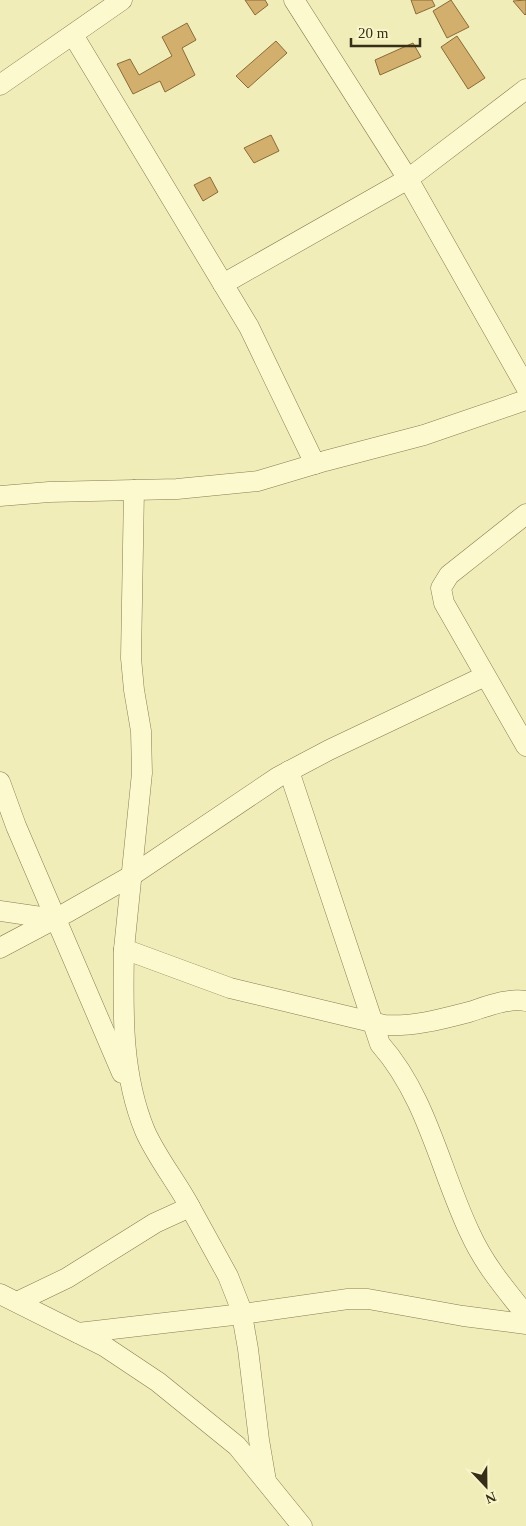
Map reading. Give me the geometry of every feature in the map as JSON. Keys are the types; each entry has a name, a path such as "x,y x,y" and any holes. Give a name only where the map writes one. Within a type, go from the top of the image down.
{"street":[{"path":"0,85 122,0"},
{"path":"294,0 408,179 526,387"},
{"path":"73,35 250,327 315,464"},
{"path":"223,284 408,179 526,89"},
{"path":"0,496 177,488 258,481 424,434 526,400"},
{"path":"134,490 131,658 141,731 142,773 124,949 123,1010 126,1059 136,1107"},
{"path":"526,514 449,575 441,588 444,603 526,746"},
{"path":"0,948 131,876 263,786 289,771 328,750 485,676"},
{"path":"289,771 380,1044 408,1082 416,1098 462,1215 484,1260 526,1315"},
{"path":"0,782 16,826 146,1132 228,1276 242,1314 266,1482"},
{"path":"0,911 55,919"},
{"path":"124,949 230,988 373,1023 398,1026 426,1022 510,1000 526,1001"},
{"path":"8,1298 67,1278 155,1223 190,1207"},
{"path":"8,1298 104,1346 158,1382 236,1446 302,1526"},
{"path":"78,1333 242,1314 348,1299 368,1299 463,1316 526,1324"}],"building":[{"path":"245,0 265,0 268,5 255,15"},
{"path":"411,0 432,0 435,6 416,14"},
{"path":"451,0 469,27 447,38 433,11"},
{"path":"526,0 526,14 525,15 513,1"},
{"path":"187,23 196,40 182,48 195,75 165,92 160,81 133,94 117,64 130,59 139,75 172,56 162,37"},
{"path":"457,36 485,78 468,89 441,47"},
{"path":"276,41 287,53 248,88 236,76"},
{"path":"413,43 421,57 380,75 375,60"},
{"path":"271,135 279,151 254,163 244,148"},
{"path":"210,177 218,192 203,201 194,185"}]}
